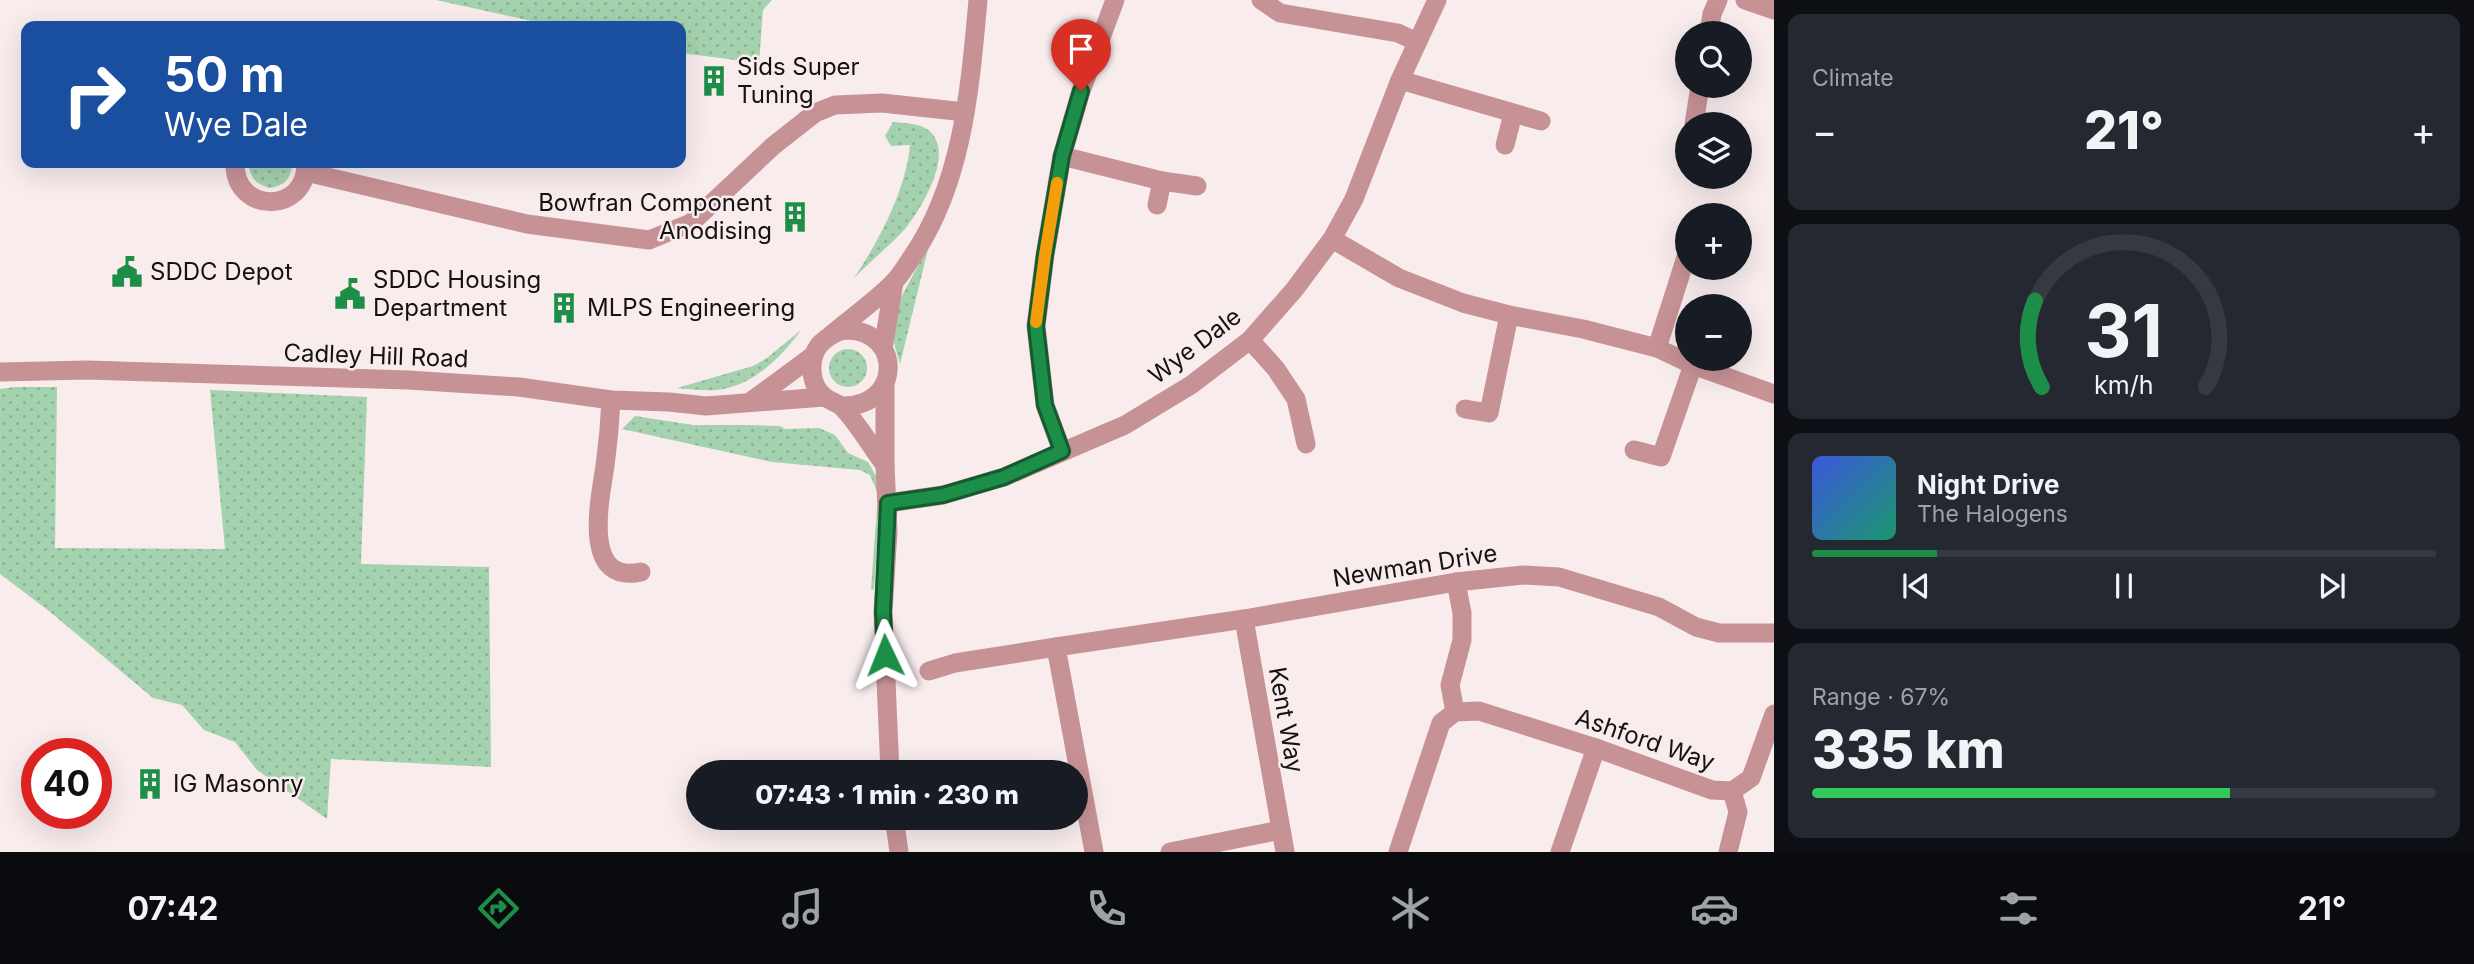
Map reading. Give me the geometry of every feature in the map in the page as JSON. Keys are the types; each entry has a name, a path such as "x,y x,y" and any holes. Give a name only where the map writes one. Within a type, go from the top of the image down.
{"street":[{"path":"885,383 875,398 857,406 842,406 824,397 815,384 811,369 814,355 821,343 894,282 929,232 952,175 971,82 978,0"},
{"path":"1062,451 1045,405 1036,326 1062,156 1081,91 1115,0"},
{"path":"1261,0 1280,13 1398,33 1417,41"},
{"name":"Wye Dale","path":"888,503 943,495 1004,477 1125,425 1191,384 1250,340 1294,290 1332,239 1354,198 1400,80 1437,0"},
{"path":"1711,21 1718,0"},
{"path":"1745,0 1774,10"},
{"path":"1400,80 1541,121"},
{"path":"310,168 527,224 649,240 691,223 773,146 815,113 835,105 857,103 965,112"},
{"path":"1505,145 1513,114"},
{"path":"1062,156 1162,181 1197,186"},
{"path":"235,168 241,187 260,201 273,202 295,193 302,184 306,168"},
{"path":"1157,205 1162,181"},
{"path":"1332,239 1399,278 1463,303 1583,329 1657,348 1675,356"},
{"path":"1657,348 1679,280"},
{"path":"883,348 894,282"},
{"path":"1465,409 1489,413 1509,315"},
{"path":"831,335 844,330 863,332 874,338 883,348 887,359 885,465 888,503 883,612 889,760"},
{"path":"1250,340 1276,369 1296,399 1306,444"},
{"path":"749,403 814,355"},
{"name":"Cadley Hill Road","path":"0,372 87,370 408,380 519,387 611,400 706,406 824,397"},
{"path":"1634,450 1661,457 1691,371"},
{"path":"1710,371 1774,394"},
{"path":"611,400 599,506 600,547 610,568 618,573 627,575 641,572"},
{"path":"842,406 885,465"},
{"name":"Newman Drive","path":"929,671 955,663 1244,619 1456,582 1523,575 1559,577 1659,607 1696,627 1718,633 1774,633"},
{"path":"1398,852 1441,723 1455,712 1450,685 1462,640 1462,612 1456,582"},
{"name":"Kent Way","path":"1244,619 1285,852"},
{"path":"1056,647 1094,852"},
{"name":"Ashford Way","path":"1455,712 1479,711 1596,748 1712,790 1732,790 1751,778 1774,714"},
{"path":"1560,852 1596,748"},
{"path":"1728,852 1738,812 1732,790"},
{"path":"896,830 899,852"},
{"path":"1170,852 1281,830"}],"green space":[{"path":"436,0 772,0 763,10 759,63 686,54 686,21 531,21"},
{"path":"893,122 914,124 925,128 935,137 939,149 938,163 928,193 905,229 854,278 890,215 903,180 910,145 891,146 885,136"},
{"path":"250,168 292,168 286,180 270,188 254,180"},
{"path":"929,245 900,364 893,340 898,303"},
{"path":"801,330 775,360 741,383 716,390 677,388 753,366"},
{"path":"848,349 862,354 867,368 862,382 848,387 834,382 829,368 834,354"},
{"path":"57,387 55,548 225,549 210,390 367,397 361,564 489,567 491,767 331,759 327,819 257,770 235,742 204,730 182,705 153,698 49,611 0,574 0,389"},
{"path":"635,416 693,425 819,428 835,435 848,453 868,462 876,476 881,494 874,590 871,589 878,494 870,475 860,470 772,462 622,429"}],"slow traffic":[{"path":"1036,322 1057,183"}],"place":[{"name":"Sids Super Tuning","path":"714,81"},
{"name":"Bowfran Component Anodising","path":"795,217"},
{"name":"SDDC Depot","path":"127,272"},
{"name":"SDDC Housing Department","path":"350,294"},
{"name":"MLPS Engineering","path":"564,308"},
{"name":"IG Masonry","path":"150,784"}],"route":[{"path":"885,655 883,612 888,503 943,495 1004,477 1062,451 1045,405 1036,326 1062,156 1081,91"}]}
